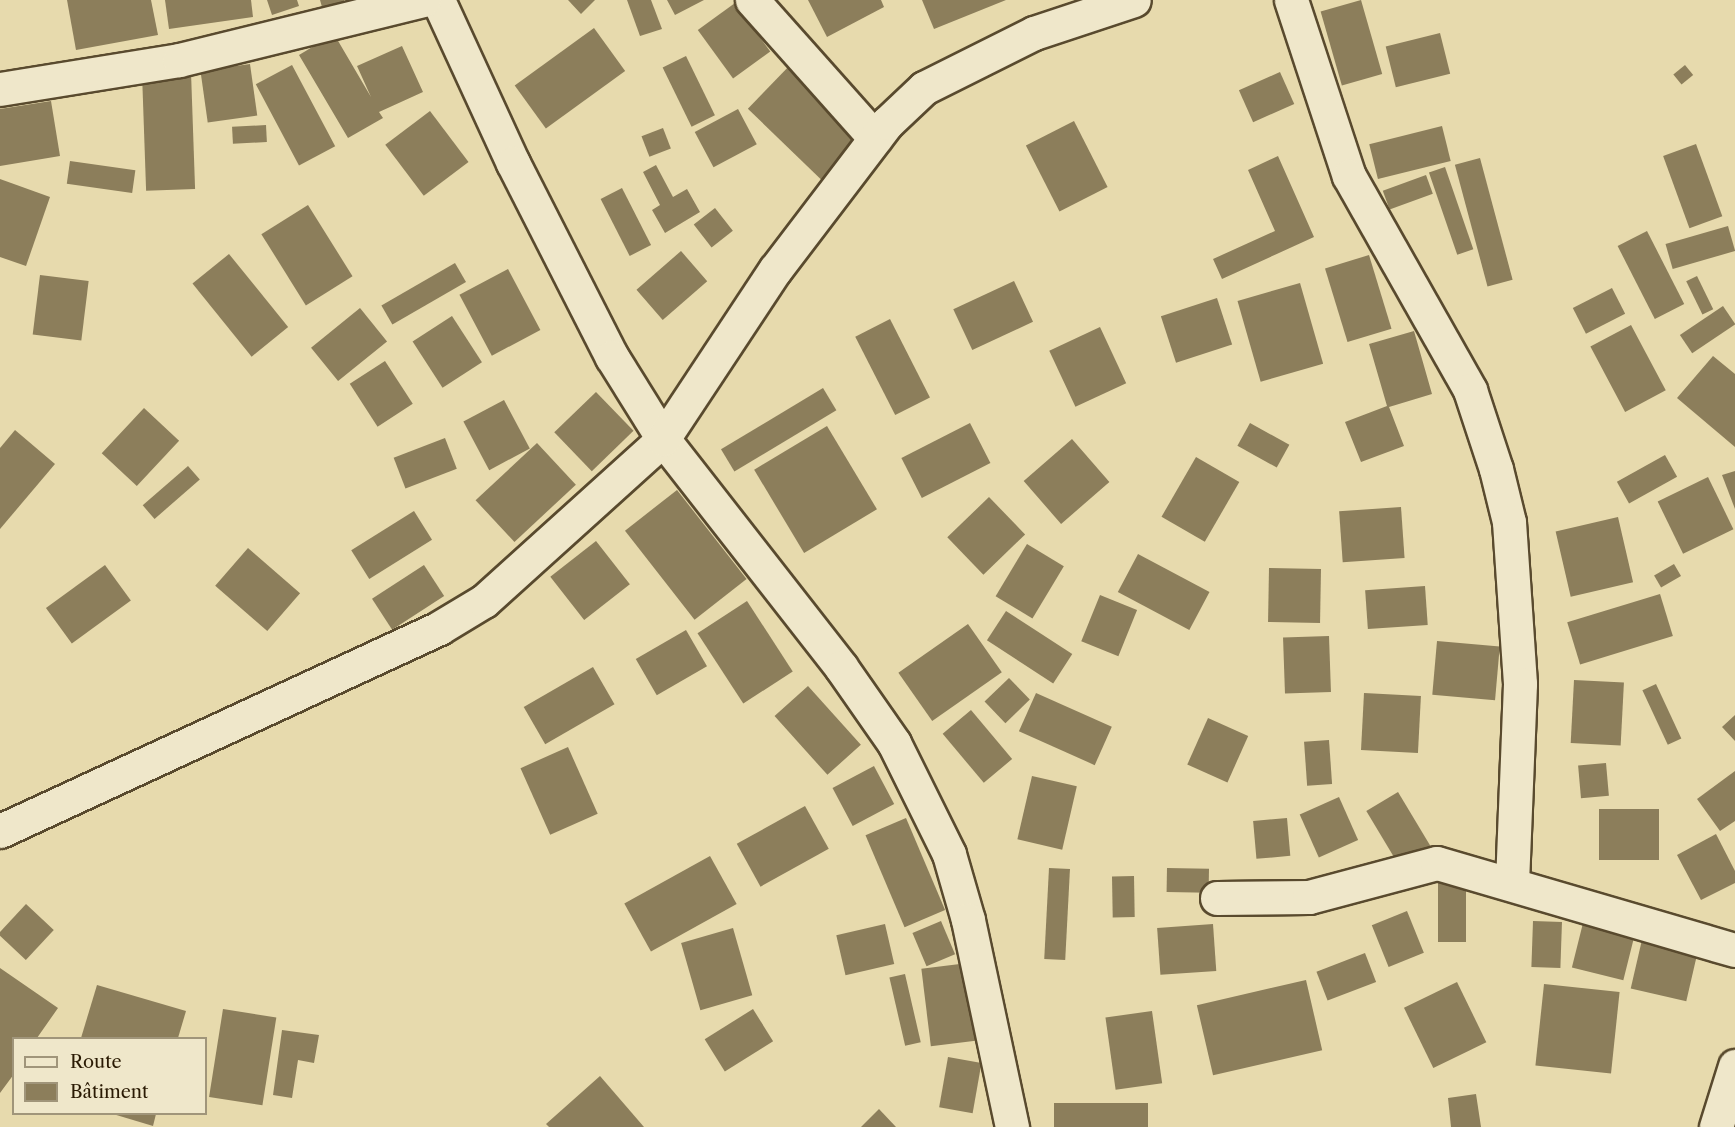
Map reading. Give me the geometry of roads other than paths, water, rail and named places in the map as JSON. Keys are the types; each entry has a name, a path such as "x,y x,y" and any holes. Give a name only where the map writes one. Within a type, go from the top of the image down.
{"street":[{"path":"0,89 179,60 424,0"},
{"path":"438,0 513,163 607,346 663,439 841,667 894,743 949,854 968,920 1012,1127"},
{"path":"752,0 875,138"},
{"path":"0,831 439,628 484,601 663,439 775,270 875,138 924,88 1034,33 1134,0"},
{"path":"1291,0 1349,176 1470,390 1496,470 1509,522 1520,684 1512,884"},
{"path":"1217,898 1309,897 1437,863 1735,950"},
{"path":"1716,1127 1735,1066"}]}
